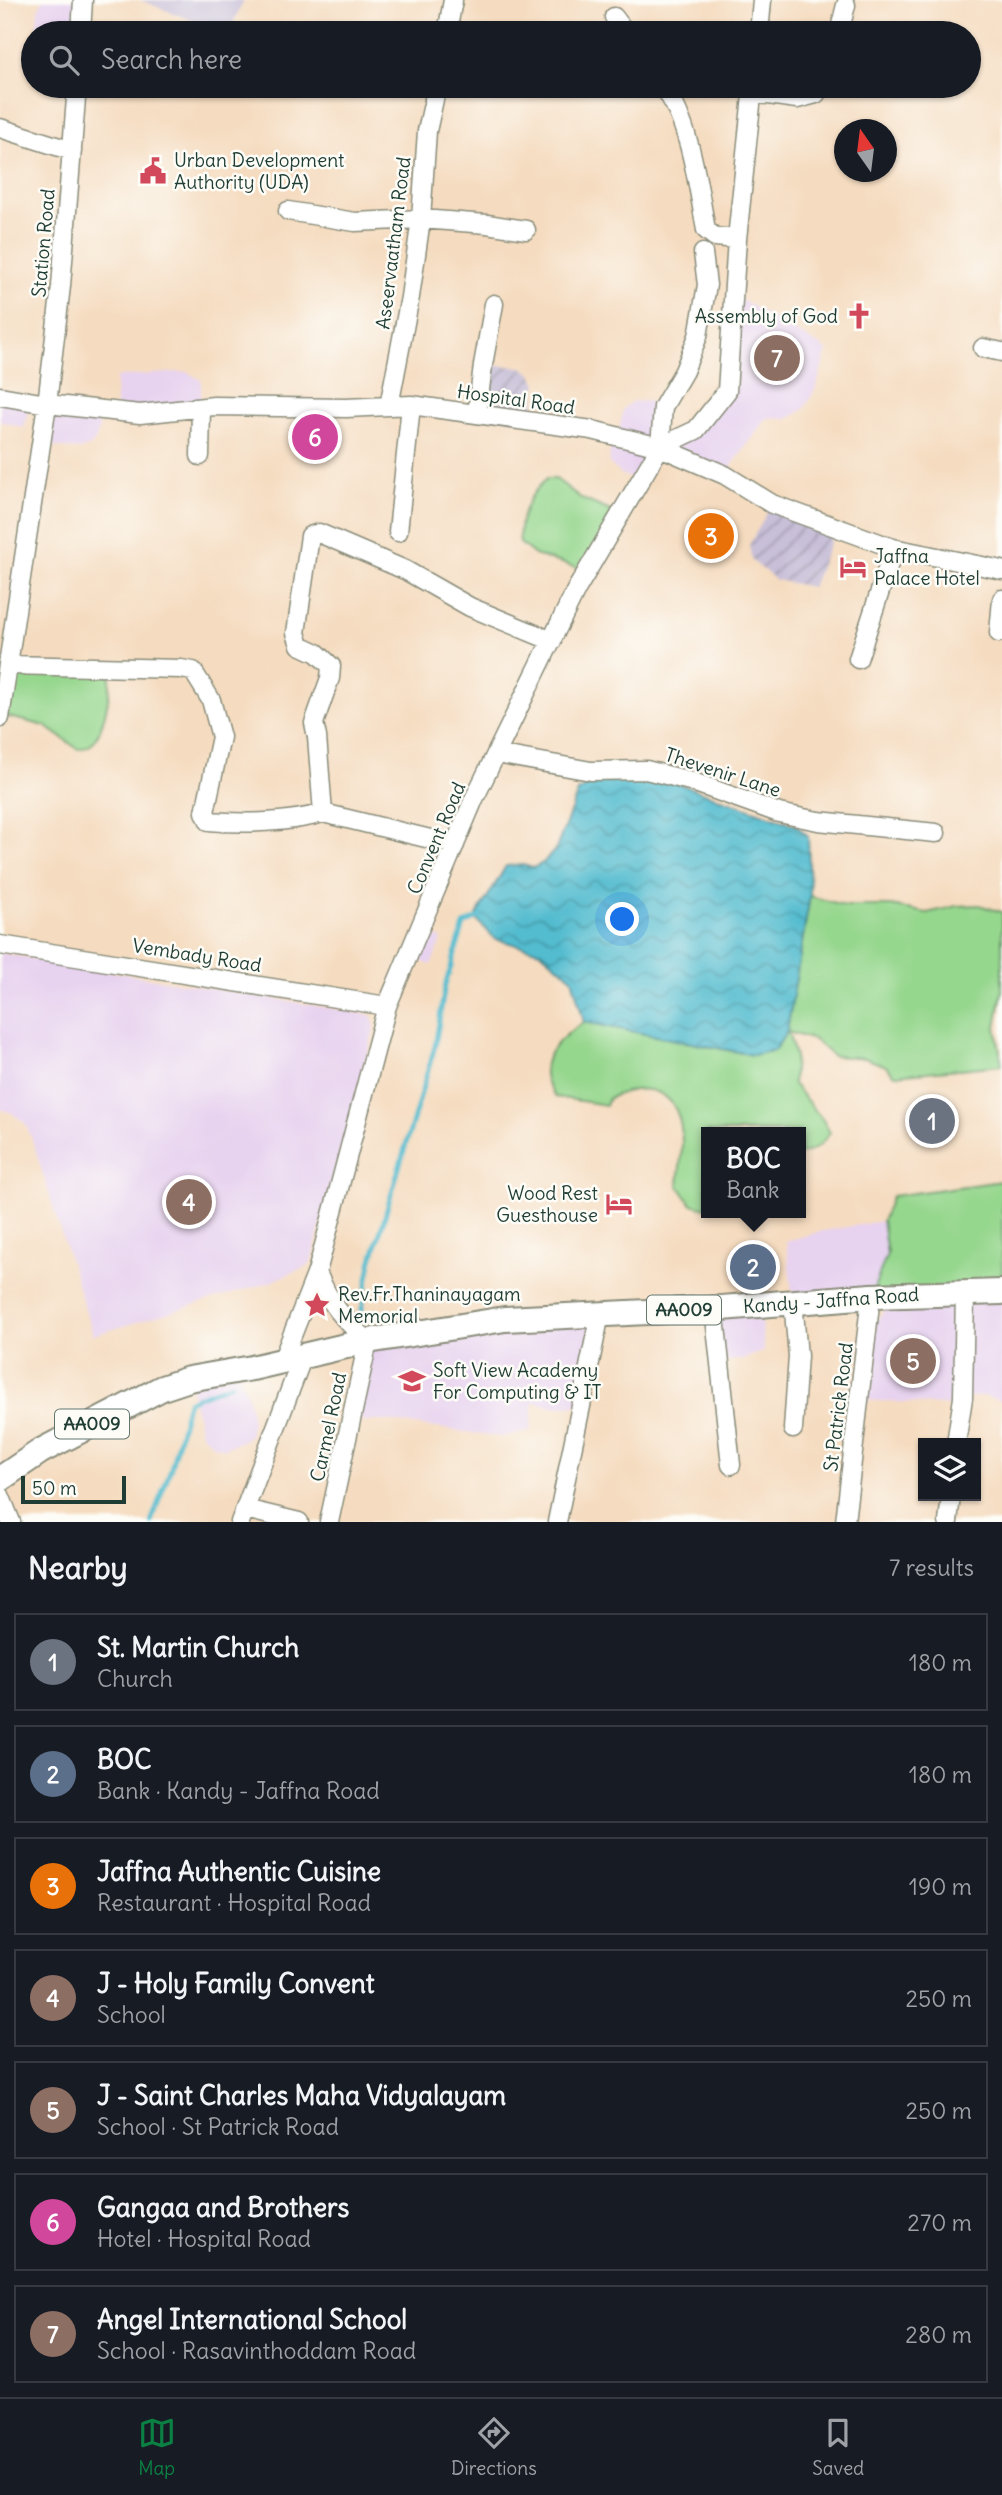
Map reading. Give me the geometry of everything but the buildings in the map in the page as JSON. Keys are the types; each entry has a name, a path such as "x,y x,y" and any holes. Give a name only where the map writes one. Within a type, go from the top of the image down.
{"highway":[{"name":"Kandy - Jaffna Road","path":"0,1479 41,1451 162,1388 189,1379 359,1343 505,1319 872,1296 1002,1292"}],"street":[{"path":"82,21 83,0"},
{"path":"449,21 453,0"},
{"path":"759,21 762,0"},
{"path":"842,21 846,5"},
{"path":"614,17 617,21"},
{"name":"Station Road","path":"0,718 47,404 61,286 76,98"},
{"name":"Aseervaatham Road","path":"389,406 410,297 421,219 427,131 434,98"},
{"path":"672,98 694,164 706,230 715,237 737,239"},
{"path":"703,253 707,285 698,335 684,371 663,407 660,447 696,430 727,391 737,239 751,98"},
{"path":"0,128 72,151"},
{"path":"288,211 355,222 421,219 526,230"},
{"path":"477,414 494,304"},
{"path":"983,348 1002,352"},
{"name":"Hospital Road","path":"0,396 140,414 201,408 411,405 592,430 660,447 724,475 772,504 894,548 1002,570"},
{"path":"398,532 411,405"},
{"path":"201,408 201,456"},
{"name":"Convent Road","path":"243,1515 317,1272 387,1006 496,754 576,590 660,447"},
{"path":"323,813 314,723 330,678 331,666 317,653 300,645 296,633 310,536 319,533 405,570 471,607 552,641"},
{"path":"858,659 894,548"},
{"path":"999,633 1002,599"},
{"path":"8,665 193,671 211,700 221,737 205,812 209,821 285,820 323,813 455,845"},
{"name":"Thevenir Lane","path":"496,754 591,771 646,770 690,781 779,813 818,821 936,833"},
{"name":"Vembady Road","path":"0,945 387,1006"},
{"path":"317,1272 325,1294 359,1343"},
{"path":"957,1438 963,1398 965,1293"},
{"name":"St Patrick Road","path":"845,1522 872,1296"},
{"path":"793,1301 797,1356 793,1429"},
{"path":"714,1308 731,1465"},
{"path":"557,1522 600,1314"},
{"name":"Carmel Road","path":"329,1522 359,1343"},
{"path":"0,1495 11,1522"},
{"path":"948,1522 950,1501"},
{"path":"243,1515 299,1522"}],"shaded area":[{"path":"43,0 83,0 82,21 37,21"},
{"path":"140,0 244,0 234,21 194,21"},
{"path":"733,295 827,350 816,388 804,409 784,419 767,418 725,475 660,448 640,482 621,474 609,463 610,451 618,437 623,409 631,402 647,401 663,407 660,447 696,430 726,391"},
{"path":"484,365 522,367 532,374 537,384 531,422 477,414"},
{"path":"187,372 201,380 201,408 116,412 116,377"},
{"path":"0,396 31,401 24,428 0,421"},
{"path":"47,404 99,410 99,429 92,445 80,450 41,445"},
{"path":"772,504 836,527 812,587 776,580 752,561 749,545"},
{"path":"419,930 442,939 431,965 408,956"},
{"path":"0,953 371,1015 375,1026 310,1265 268,1283 93,1335 32,1139 25,1123 12,1113 0,1109"},
{"path":"882,1221 887,1254 871,1296 793,1301 786,1241 823,1231"},
{"path":"1002,1292 1002,1401 984,1396 963,1398 965,1293"},
{"path":"957,1300 956,1406 866,1400 875,1322 888,1306"},
{"path":"760,1304 764,1351 743,1359 719,1360 714,1308"},
{"path":"600,1314 581,1405 556,1407 533,1402 531,1430 501,1437 387,1421 351,1421 368,1341"},
{"path":"237,1369 248,1397 252,1421 249,1436 224,1448 214,1445 201,1433 189,1379"}],"green space":[{"path":"547,479 556,479 582,499 620,515 588,571 535,555 520,543 522,516 530,499"},
{"path":"8,665 109,668 110,686 103,721 89,746 78,749 45,726 1,715"},
{"path":"810,896 846,906 891,906 927,913 957,906 979,905 1002,912 1002,992 996,1027 1002,1065 895,1075 886,1066 865,1058 833,1056 814,1040 788,1032 795,1056 793,1084 823,1120 830,1133 817,1147 806,1152 806,1127 701,1127 701,1207 691,1204 678,1185 681,1125 670,1101 651,1090 624,1092 609,1098 606,1105 555,1097 546,1081 546,1062 555,1046 584,1022 753,1055 775,1050 787,1031"},
{"path":"1002,1181 1002,1292 871,1296 887,1254 882,1221 892,1196"}],"water":[{"path":"601,775 662,778 796,825 808,836 810,896 787,1031 775,1050 753,1055 584,1022 572,978 540,951 495,939 475,918 506,866 523,865 533,868 543,863 556,849 578,792"}],"waterway":[{"path":"359,1324 371,1263 435,1046 445,986 464,925 480,916"},
{"path":"151,1522 171,1468 188,1401 231,1384"}],"place":[{"name":"Urban Development Authority (UDA)","path":"153,171"},
{"name":"Assembly of God","path":"859,316"},
{"name":"Angel International School","path":"777,358"},
{"name":"Gangaa and Brothers","path":"315,437"},
{"name":"Jaffna Authentic Cuisine","path":"711,536"},
{"name":"Jaffna Palace Hotel","path":"853,567"},
{"name":"St. Martin Church","path":"932,1121"},
{"name":"J - Holy Family Convent","path":"189,1202"},
{"name":"Wood Rest Guesthouse","path":"619,1204"},
{"name":"BOC","path":"753,1267"},
{"name":"Rev.Fr.Thaninayagam Memorial","path":"317,1305"},
{"name":"J - Saint Charles Maha Vidyalayam","path":"913,1361"},
{"name":"Soft View Academy For Computing & IT","path":"412,1381"}]}
